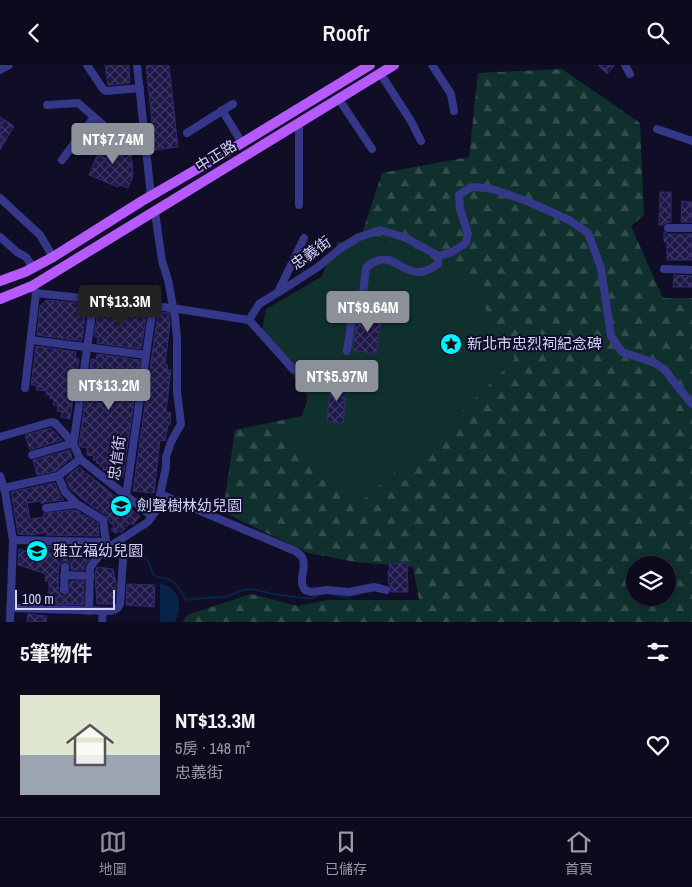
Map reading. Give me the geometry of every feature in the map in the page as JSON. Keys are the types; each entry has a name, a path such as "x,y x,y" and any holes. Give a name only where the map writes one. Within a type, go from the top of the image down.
{"main road":[{"name":"中正路","path":"0,281 29,270 53,257 151,195 242,143 370,65"},
{"name":"中正路","path":"0,299 34,289 155,211 394,65"},
{"path":"151,195 155,211"},
{"path":"29,270 34,289"}],"street":[{"path":"0,69 9,65"},
{"path":"87,65 106,91 140,88"},
{"path":"137,65 151,195"},
{"path":"432,65 451,94 454,111"},
{"path":"625,65 630,74"},
{"path":"380,73 421,141"},
{"path":"338,98 372,149"},
{"path":"47,105 78,103 117,137 146,151"},
{"path":"187,133 233,104"},
{"path":"222,110 242,143"},
{"path":"62,160 94,117"},
{"path":"298,123 298,205"},
{"path":"657,129 692,141"},
{"path":"347,351 352,317 355,310 361,310 366,267 378,260 391,261 407,270 418,273 429,271 438,265 439,256 452,252 466,243 468,233 460,209 459,195 471,187 487,187 529,202 569,220 588,233 601,268 611,336 622,352 655,363 664,369 692,404"},
{"path":"0,198 40,235 53,257"},
{"path":"14,540 112,545 148,522 156,509 166,467 166,457 180,424 176,379 177,338 175,317 162,261 155,211"},
{"path":"668,228 692,228"},
{"name":"忠義街","path":"248,320 259,304 318,267 341,248 359,237 380,230 406,238 439,256"},
{"path":"0,237 17,253 26,257 29,270"},
{"path":"278,293 304,238"},
{"path":"664,269 692,270"},
{"path":"25,389 34,289 248,320 293,369 311,371 327,386"},
{"path":"73,443 94,299"},
{"name":"忠信街","path":"126,496 153,306"},
{"path":"30,340 146,355"},
{"path":"0,437 51,422 55,423 73,443 80,459 152,516"},
{"path":"32,455 73,443"},
{"path":"3,494 58,476 80,459"},
{"path":"0,476 14,540 10,622"},
{"path":"58,476 65,492 77,503 103,520 106,544 102,553 90,568 89,611"},
{"path":"160,494 295,551 302,557 304,564 302,584 305,590 311,592 327,589 349,592 374,587 386,590"},
{"path":"46,508 77,503"},
{"path":"10,608 89,611 110,611 118,608 123,560"},
{"path":"64,590 65,571 90,575"},
{"path":"102,622 103,611"}],"green space":[{"path":"562,69 640,123 644,215 631,226 663,298 692,298 692,622 183,622 187,615 251,594 298,606 327,600 419,600 413,567 356,562 308,553 223,512 235,430 302,416 382,173 469,157 478,73"},
{"path":"338,242 394,243 463,271 515,359 438,435 358,504 303,452 287,432 314,409 301,386 261,335 266,309 321,277"}],"water":[{"path":"160,583 172,589 178,598 179,610 175,622 160,622"}],"building":[{"path":"105,65 129,65 130,83 108,85"},
{"path":"146,65 169,65 178,147 155,150"},
{"path":"598,65 615,65 607,74"},
{"path":"0,117 14,126 0,150"},
{"path":"104,138 131,151 133,176 128,188 119,185 118,187 89,175"},
{"path":"660,192 671,192 671,222 663,225 659,225"},
{"path":"682,201 692,202 692,222 681,222"},
{"path":"664,232 668,234 692,234 692,260 667,260 667,242 664,242"},
{"path":"674,275 692,276 692,287 673,287"},
{"path":"46,300 87,304 82,341 37,335 40,306"},
{"path":"99,306 147,311 141,349 97,343 98,337 94,336"},
{"path":"158,312 169,313 170,324 165,364 168,365 167,370 171,370 166,412 171,413 170,425 168,425 165,441 160,440 154,493 133,491"},
{"path":"366,312 382,315 376,354 353,350 357,319"},
{"path":"36,346 76,352 75,358 79,359 70,419 61,417 62,412 57,411 58,405 53,405 54,399 50,398 50,395 46,395 47,391 36,390 37,385 31,385"},
{"path":"97,354 140,360 123,477 112,476 112,471 103,470 100,464 96,463 97,460 93,460 94,456 87,455 87,448 81,447 79,444 91,359 96,360"},
{"path":"331,380 347,381 343,423 327,421 330,391 333,387"},
{"path":"51,428 62,440 30,450 25,435"},
{"path":"70,450 72,458 56,471 37,475 33,460"},
{"path":"79,467 140,516 133,525 130,523 121,533 118,531 116,534 111,530 114,526 109,522 106,515 70,489 66,479"},
{"path":"55,483 64,500 42,504 41,501 27,503 30,519 44,517 44,513 76,510 80,512 80,515 84,515 98,523 99,536 46,535 47,532 32,535 18,534 11,492"},
{"path":"39,546 95,547 95,552 85,565 84,570 71,570 70,564 66,561 62,562 59,566 59,593 63,596 68,593 70,581 84,581 84,605 49,604 49,581 45,581 46,574 18,565 19,549 39,555"},
{"path":"407,563 408,592 391,592 389,564"},
{"path":"97,567 113,569 116,584 113,604 97,604 95,575"},
{"path":"127,584 155,585 154,607 126,605"},
{"path":"28,614 47,616 46,622 27,622"}],"waterway":[{"path":"110,556 131,552 141,555 146,558 153,574 172,581 186,600 225,597 244,590 253,589 303,598 312,598 321,594"},
{"path":"368,592 375,591"},
{"path":"331,594 344,597 358,594"}],"place":[{"name":"新北市忠烈祠紀念碑","path":"451,344"},
{"name":"劍聲樹林幼兒園","path":"121,506"},
{"name":"雅立福幼兒園","path":"37,551"}]}
